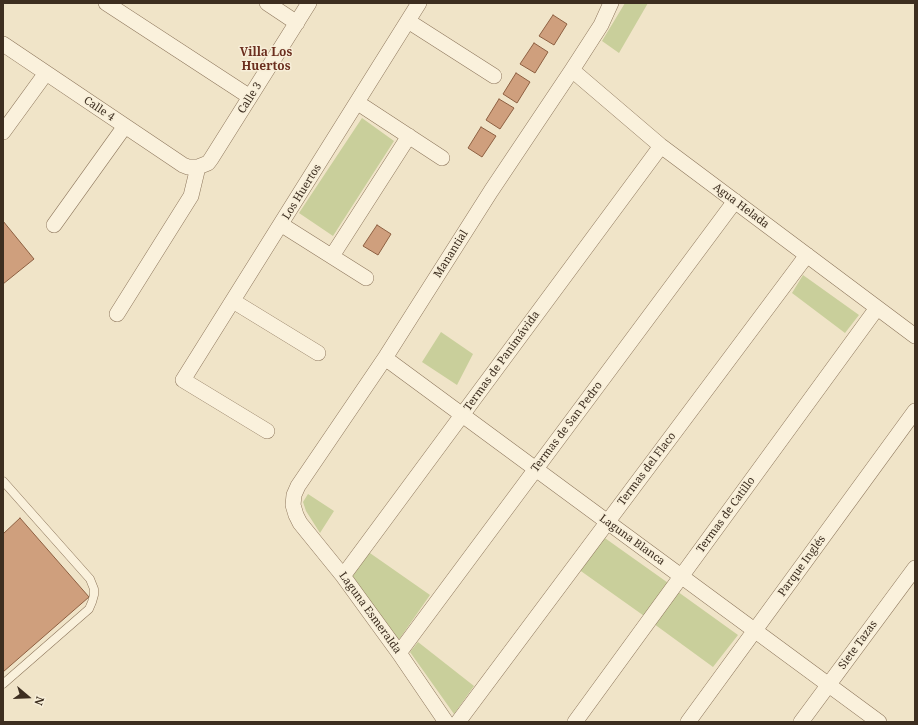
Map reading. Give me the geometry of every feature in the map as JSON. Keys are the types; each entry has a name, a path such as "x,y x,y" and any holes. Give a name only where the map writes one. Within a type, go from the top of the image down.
{"street":[{"path":"106,3 250,97"},
{"path":"267,3 297,23"},
{"name":"Calle 3","path":"198,167 208,163 211,159 309,3"},
{"name":"Los Huertos","path":"267,431 183,380 282,225 419,3"},
{"name":"Manantial","path":"293,505 294,495 298,486 385,358 491,191 572,70 601,25 611,3"},
{"path":"408,21 494,76"},
{"name":"Calle 4","path":"3,44 183,165 188,167 198,167"},
{"name":"Agua Helada","path":"572,70 661,146 915,336"},
{"path":"3,132 46,73"},
{"path":"358,103 442,158"},
{"path":"54,225 125,126"},
{"path":"332,256 409,136"},
{"name":"Termas de Panimávida","path":"343,576 661,146"},
{"path":"117,314 191,196 198,167"},
{"name":"Termas de San Pedro","path":"399,653 735,201"},
{"path":"282,225 366,278"},
{"name":"Termas del Flaco","path":"458,722 806,255"},
{"path":"233,301 318,353"},
{"name":"Termas de Catillo","path":"574,722 878,308"},
{"name":"Laguna Blanca","path":"385,358 879,722"},
{"name":"Parque Inglés","path":"688,722 915,411"},
{"name":"Laguna Esmeralda","path":"293,505 300,523 343,576 399,653 446,722"},
{"name":"Siete Tazas","path":"801,722 915,568"}],"lane":[{"path":"3,480 90,579 94,595 89,609 3,684"}],"green space":[{"path":"625,3 648,3 619,53 602,41"},
{"path":"362,118 394,141 333,236 299,213"},
{"path":"803,275 859,315 845,333 792,293"},
{"path":"441,332 473,354 457,385 422,362"},
{"path":"308,494 334,511 320,533 306,511 303,502"},
{"path":"602,536 671,585 647,618 578,569"},
{"path":"367,551 430,595 398,641 350,574"},
{"path":"674,589 738,635 713,667 650,621"},
{"path":"418,642 474,686 454,714 410,652"}],"building":[{"path":"553,15 567,24 554,45 539,36"},
{"path":"534,43 548,52 535,73 520,64"},
{"path":"516,73 530,82 517,103 503,94"},
{"path":"499,99 514,108 500,129 486,120"},
{"path":"481,127 496,136 482,157 468,148"},
{"path":"3,221 34,259 3,284"},
{"path":"377,225 391,234 378,255 363,246"},
{"path":"20,518 89,597 3,672 3,534"}],"district":[{"name":"Villa Los Huertos","path":"266,60"}]}
